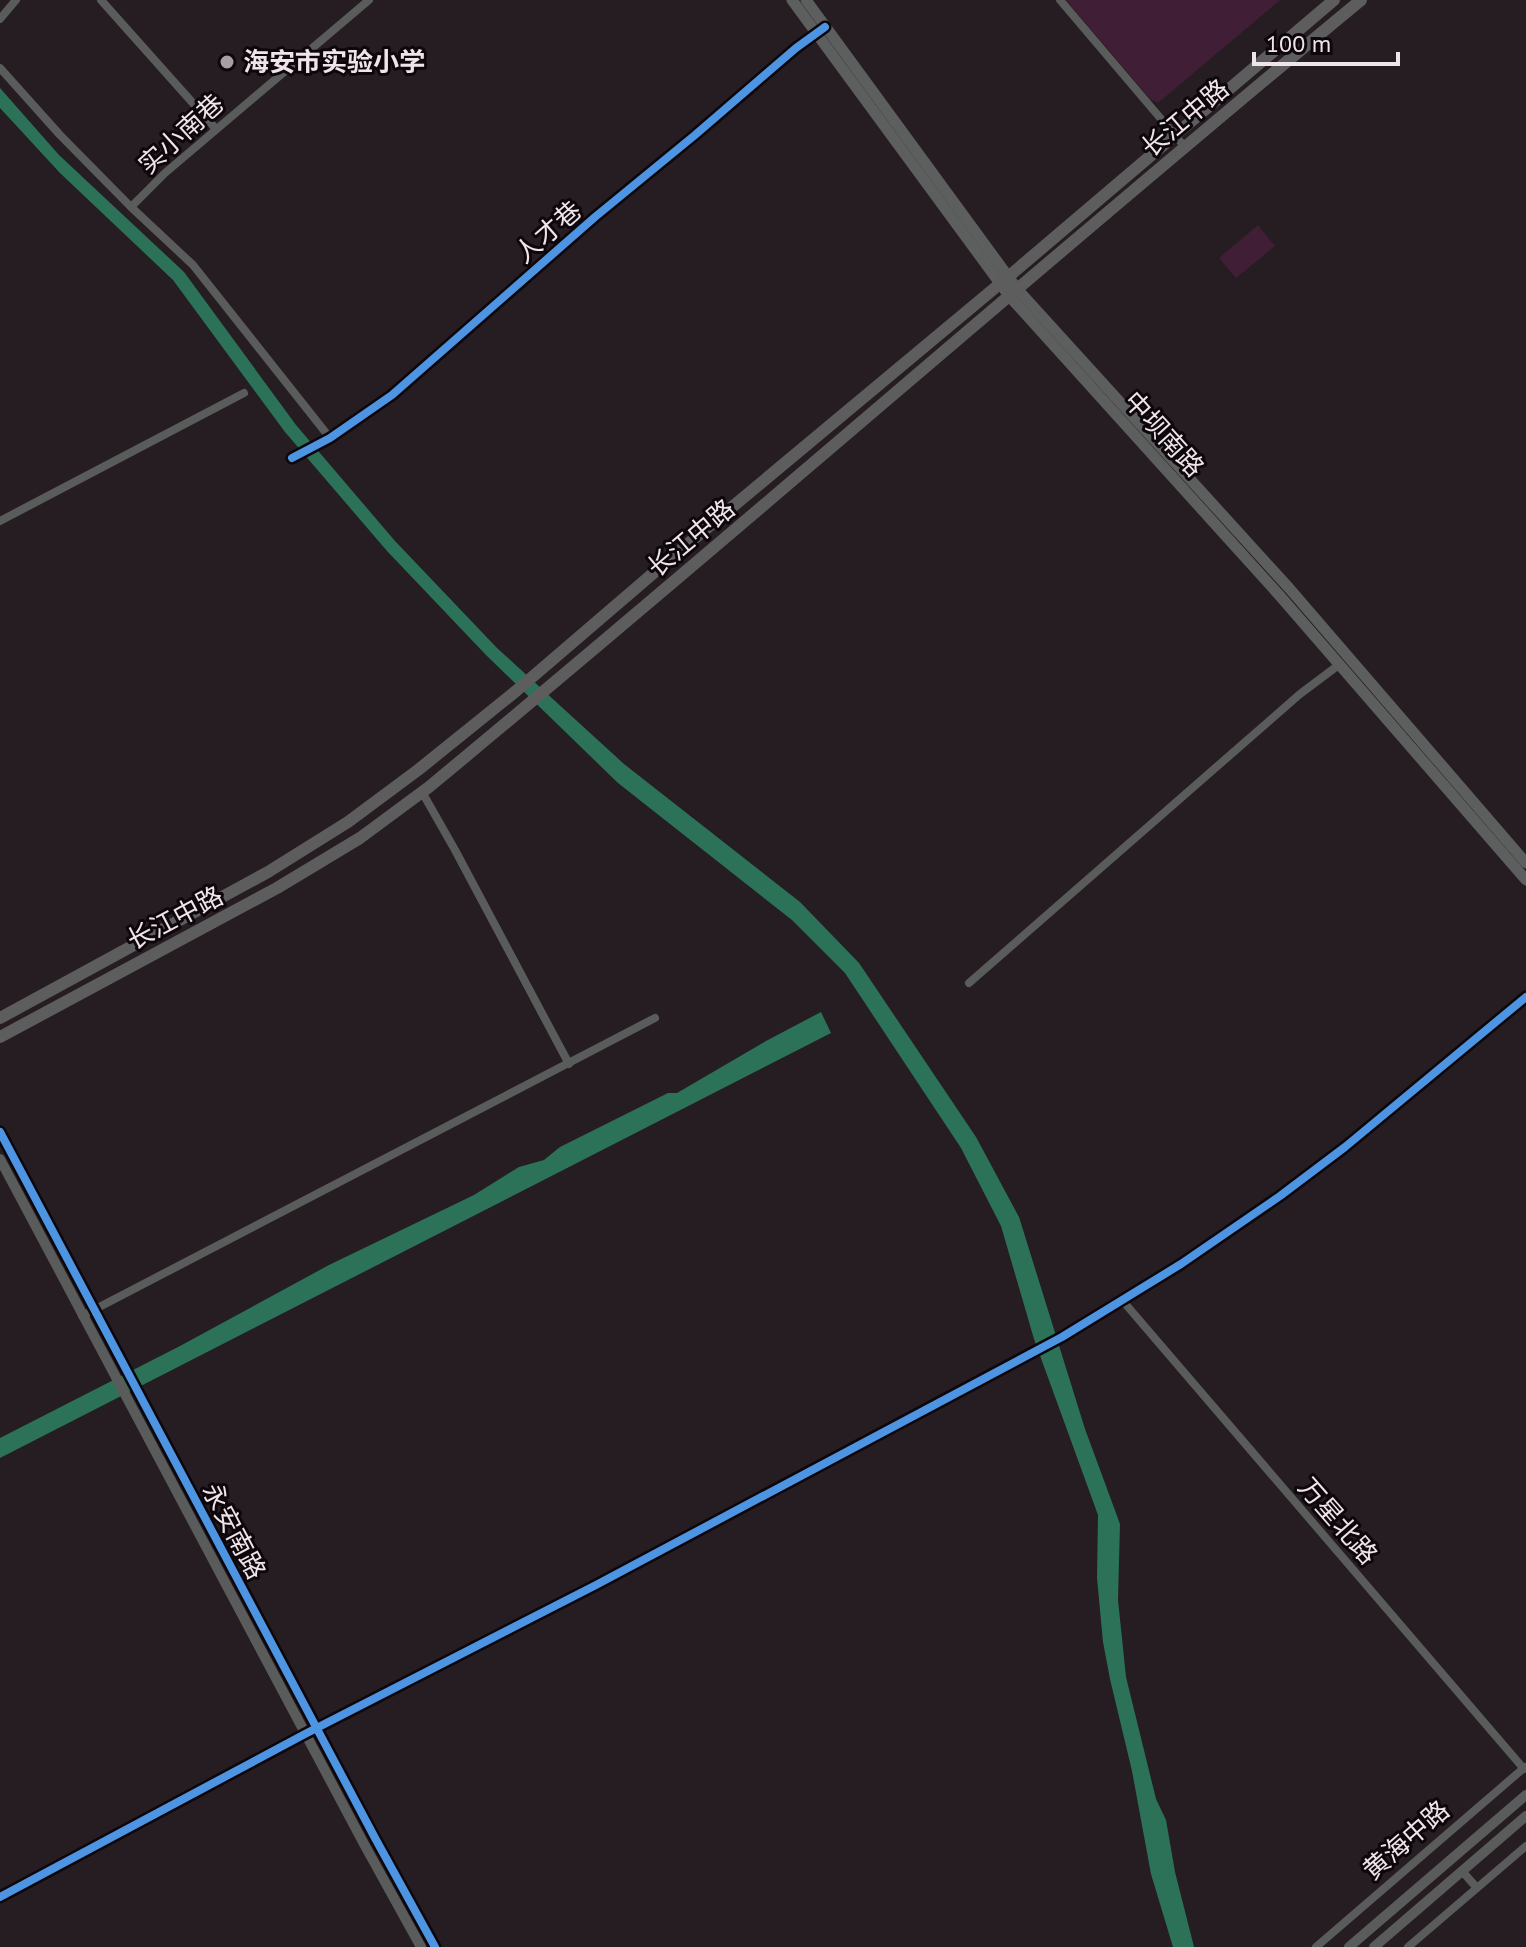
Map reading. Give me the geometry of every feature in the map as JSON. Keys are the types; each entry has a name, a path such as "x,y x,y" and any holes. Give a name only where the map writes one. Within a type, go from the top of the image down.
{"main road":[{"name":"中坝南路","path":"792,0 1014,293 1526,880"},
{"name":"中坝南路","path":"806,0 1004,281"},
{"name":"长江中路","path":"0,1018 268,872 348,822 418,770 1004,281 1334,0"},
{"name":"长江中路","path":"0,1037 277,888 360,838 422,792 1184,146 1361,0"},
{"name":"中坝南路","path":"1014,293 1289,588 1526,863"}],"street":[{"path":"0,19 16,0"},
{"path":"101,0 216,129"},
{"name":"实小南巷","path":"131,207 165,173 369,0"},
{"path":"1060,0 1184,146"},
{"name":"人才巷","path":"294,456 327,440 392,395 595,217 825,27"},
{"path":"0,68 60,135 193,265 327,440"},
{"path":"0,521 244,393"},
{"path":"969,983 1300,694 1340,664"},
{"path":"422,792 569,1064"},
{"path":"0,1897 1062,1337 1181,1264 1301,1180 1526,997"},
{"path":"82,1316 655,1018"},
{"name":"永安南路","path":"0,1132 94,1311 120,1372 435,1947"},
{"name":"永安南路","path":"0,1159 82,1316 120,1372"},
{"name":"万星北路","path":"1122,1300 1525,1768"},
{"name":"永安南路","path":"132,1394 305,1734 421,1947"},
{"name":"黄海中路","path":"1316,1947 1525,1768"},
{"name":"黄海中路","path":"1349,1947 1526,1795"},
{"path":"1374,1947 1526,1816"},
{"path":"1436,1844 1448,1861"},
{"path":"1408,1947 1526,1846"},
{"path":"1462,1871 1477,1888"}],"shaded area":[{"path":"1066,0 1280,0 1158,103 1150,99"},
{"path":"0,88 59,155 184,272 296,425 395,541 497,648 624,764 800,902 859,963 976,1137 1019,1217 1085,1429 1120,1524 1118,1600 1126,1677 1156,1799 1166,1820 1175,1872 1194,1947 1173,1947 1151,1874 1103,1642 1097,1578 1098,1515 1034,1339 1001,1226 961,1148 845,973 792,920 618,783 486,655 387,551 285,432 173,280 60,173 0,108"},
{"path":"1258,225 1275,246 1236,278 1219,258"},
{"path":"821,1012 831,1033 0,1458 0,1438 329,1265 474,1195 519,1167 544,1160 560,1147 668,1093 677,1093"}],"cycle path":[{"path":"292,458 330,438 392,395 595,217 825,27"},
{"path":"0,1897 1062,1337 1181,1264 1280,1196 1345,1147 1526,997"},
{"path":"0,1132 435,1947"}],"place":[{"name":"海安市实验小学","path":"227,62"}]}
